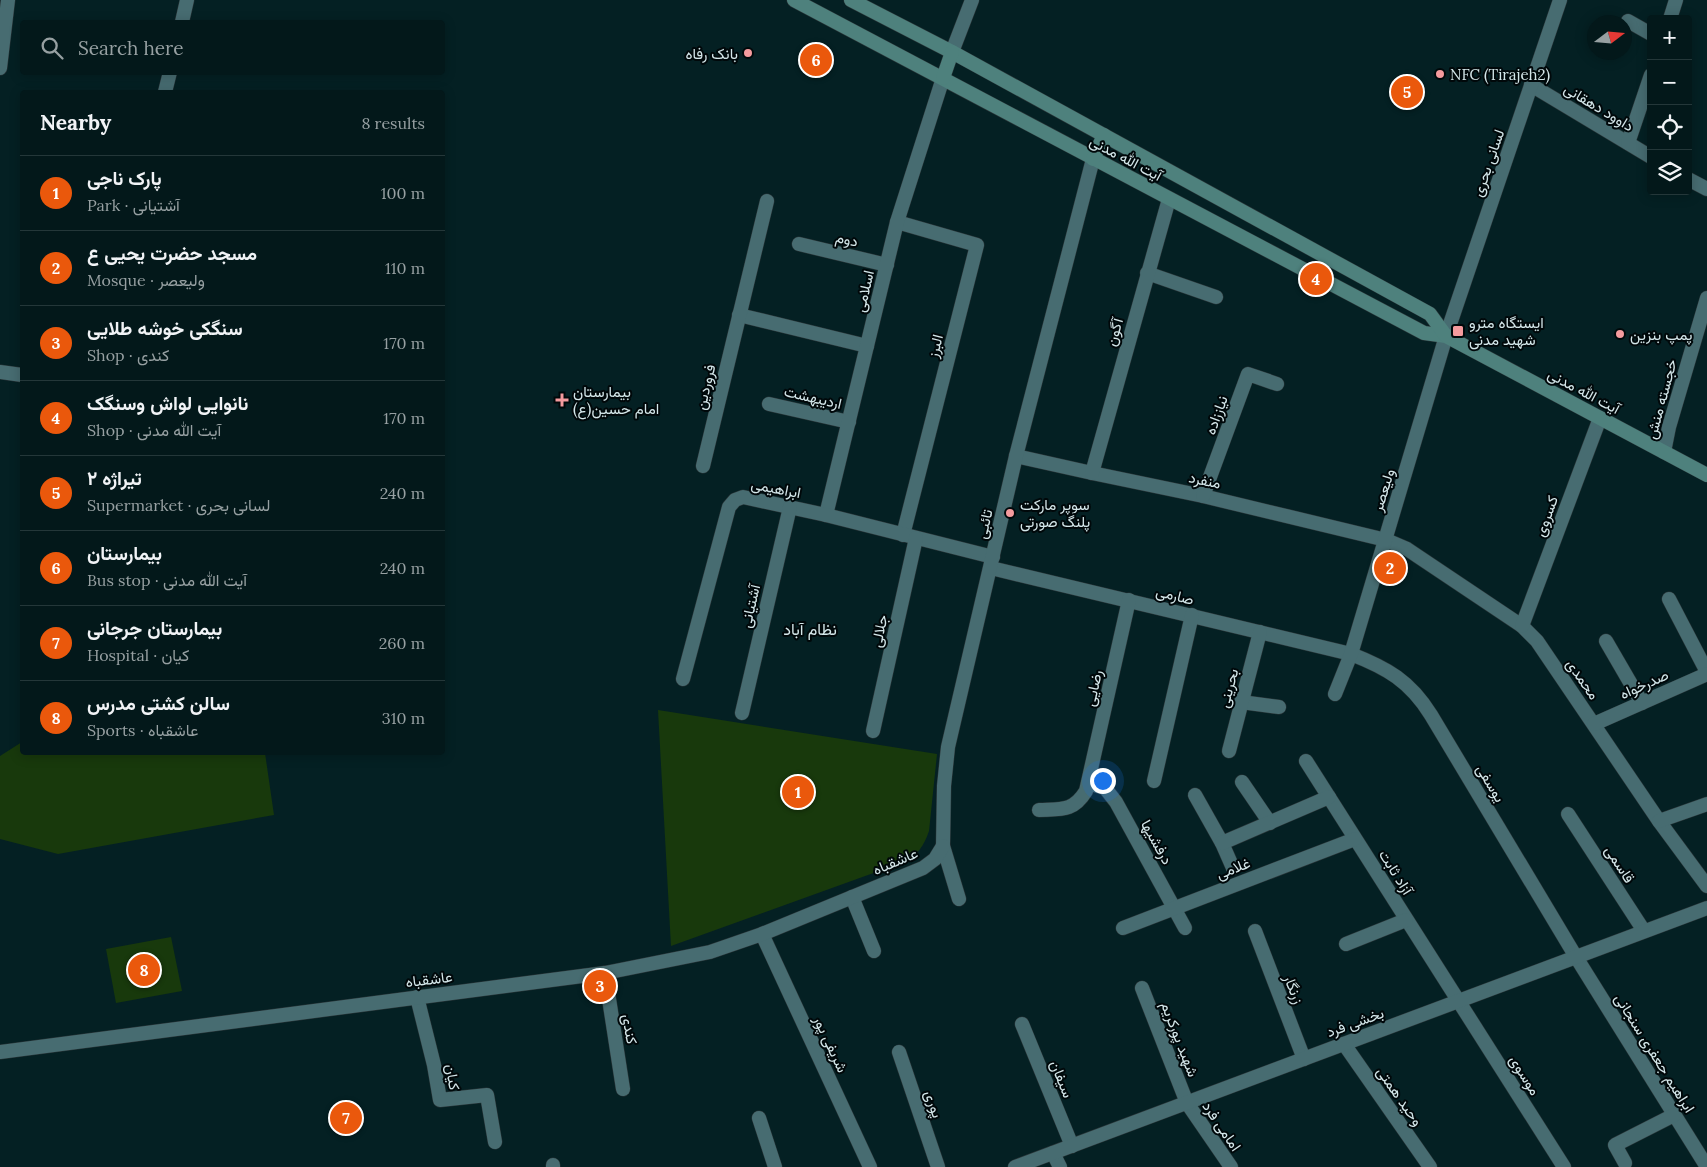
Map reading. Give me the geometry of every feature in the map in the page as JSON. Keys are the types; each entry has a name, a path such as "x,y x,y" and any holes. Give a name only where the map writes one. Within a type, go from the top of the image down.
{"main road":[{"name":"آیت الله مدنی","path":"794,0 1424,333 1446,336 1707,475"},
{"name":"آیت الله مدنی","path":"851,0 952,52 1430,314 1446,336"},
{"path":"943,78 952,52"},
{"path":"1093,159 1104,135"}],"street":[{"path":"0,68 8,0"},
{"path":"182,20 187,0"},
{"path":"952,52 972,0"},
{"name":"لسانی بحری","path":"1446,336 1560,0"},
{"path":"1671,15 1676,0"},
{"path":"1632,23 1647,32"},
{"path":"166,90 169,75"},
{"name":"اسلامی","path":"826,515 897,222 943,78"},
{"name":"داوود دهقانی","path":"1531,85 1647,155"},
{"path":"1628,143 1647,87"},
{"name":"تائبی","path":"959,899 942,846 944,786 948,747 1016,456 1093,159"},
{"path":"1692,181 1707,190"},
{"name":"آگون","path":"1092,473 1169,199"},
{"name":"فروردین","path":"703,466 767,201"},
{"name":"البرز","path":"897,222 977,245 910,537"},
{"name":"دوم","path":"799,244 887,265"},
{"path":"1147,274 1216,298"},
{"name":"خجسته منش","path":"1664,452 1669,427 1707,298"},
{"path":"739,316 868,346"},
{"name":"ولیعصر","path":"1335,694 1351,654 1446,336"},
{"path":"0,372 20,375"},
{"name":"نیاززاده","path":"1203,496 1248,374 1277,384"},
{"name":"اردیبهشت","path":"769,404 849,422"},
{"name":"کسروی","path":"1522,626 1600,418"},
{"name":"منفرد","path":"1016,456 1203,496 1386,540"},
{"name":"ابراهیمی","path":"683,679 729,507 735,500 744,497 826,515 910,537 992,563"},
{"name":"آشتیانی","path":"742,713 790,507"},
{"name":"جلالی","path":"873,731 910,537"},
{"name":"محمدی","path":"1386,540 1414,552 1522,626 1537,641 1659,821 1707,886"},
{"name":"صارمی","path":"992,563 1129,600 1351,654"},
{"path":"1669,599 1707,673"},
{"name":"رضایی","path":"1039,810 1068,808 1074,806 1083,796 1088,783 1129,600"},
{"path":"1154,781 1192,615"},
{"name":"بحرینی","path":"1228,752 1260,632"},
{"path":"1606,641 1642,703"},
{"name":"یوسفی","path":"1351,654 1376,663 1394,673 1422,700 1576,957"},
{"name":"صدرخواه","path":"1594,724 1707,673"},
{"path":"1242,702 1278,707"},
{"name":"آزاد ثابت","path":"1306,761 1458,1001"},
{"path":"1242,782 1270,823"},
{"name":"درفشیها","path":"1088,783 1104,788 1116,802 1185,928"},
{"path":"1195,795 1222,843 1233,868"},
{"path":"1222,843 1329,797"},
{"path":"1659,821 1707,804"},
{"name":"قاسمی","path":"1568,814 1644,931"},
{"name":"غلامی","path":"1123,928 1355,839"},
{"name":"عاشقباه","path":"0,1052 605,973 692,957 762,934 928,865 939,854 942,846"},
{"path":"852,897 874,951"},
{"name":"بخشی فرد","path":"1015,1167 1707,908"},
{"path":"1346,944 1406,920"},
{"name":"زرنگار","path":"1255,931 1304,1059"},
{"name":"شریفی پور","path":"762,934 870,1167"},
{"name":"ابراهیم جعفری سنجانی","path":"1576,957 1706,1167"},
{"name":"کندی","path":"605,973 623,1089"},
{"name":"شهید پورکریم","path":"1142,988 1187,1103"},
{"name":"کیان","path":"417,997 434,1065 440,1100 487,1095 494,1142"},
{"name":"موسوی","path":"1458,1001 1564,1167"},
{"name":"سیفان","path":"1022,1024 1072,1146"},
{"name":"وحید همتی","path":"1344,1044 1430,1167"},
{"name":"پوری","path":"899,1052 938,1167"},
{"name":"امامی فرد","path":"1187,1103 1231,1167"},
{"path":"1625,1163 1616,1145 1674,1115"},
{"path":"759,1118 775,1167"},
{"path":"1053,1153 1060,1167"}],"green space":[{"path":"658,710 937,754 929,831 925,841 917,853 904,862 671,946"},
{"path":"20,743 20,755 265,755 274,815 58,854 0,839 0,756"},
{"path":"171,937 182,991 116,1003 106,949"}],"place":[{"name":"بانک رفاه","path":"748,53"},
{"name":"بیمارستان","path":"816,60"},
{"name":"NFC (Tirajeh2)","path":"1440,74"},
{"name":"تیراژه ۲","path":"1407,92"},
{"name":"نانوایی لواش وسنگک","path":"1316,279"},
{"name":"ایستگاه مترو شهید مدنی","path":"1458,331"},
{"name":"پمپ بنزین","path":"1620,334"},
{"name":"بیمارستان امام حسین(ع)","path":"562,400"},
{"name":"سوپر مارکت پلنگ صورتی","path":"1010,513"},
{"name":"مسجد حضرت یحیی ع","path":"1390,568"},
{"name":"پارک ناجی","path":"798,792"},
{"name":"سالن کشتی مدرس","path":"144,970"},
{"name":"سنگکی خوشه طلایی","path":"600,986"},
{"name":"بیمارستان جرجانی","path":"346,1118"}],"district":[{"name":"نظام آباد","path":"810,629"}]}
